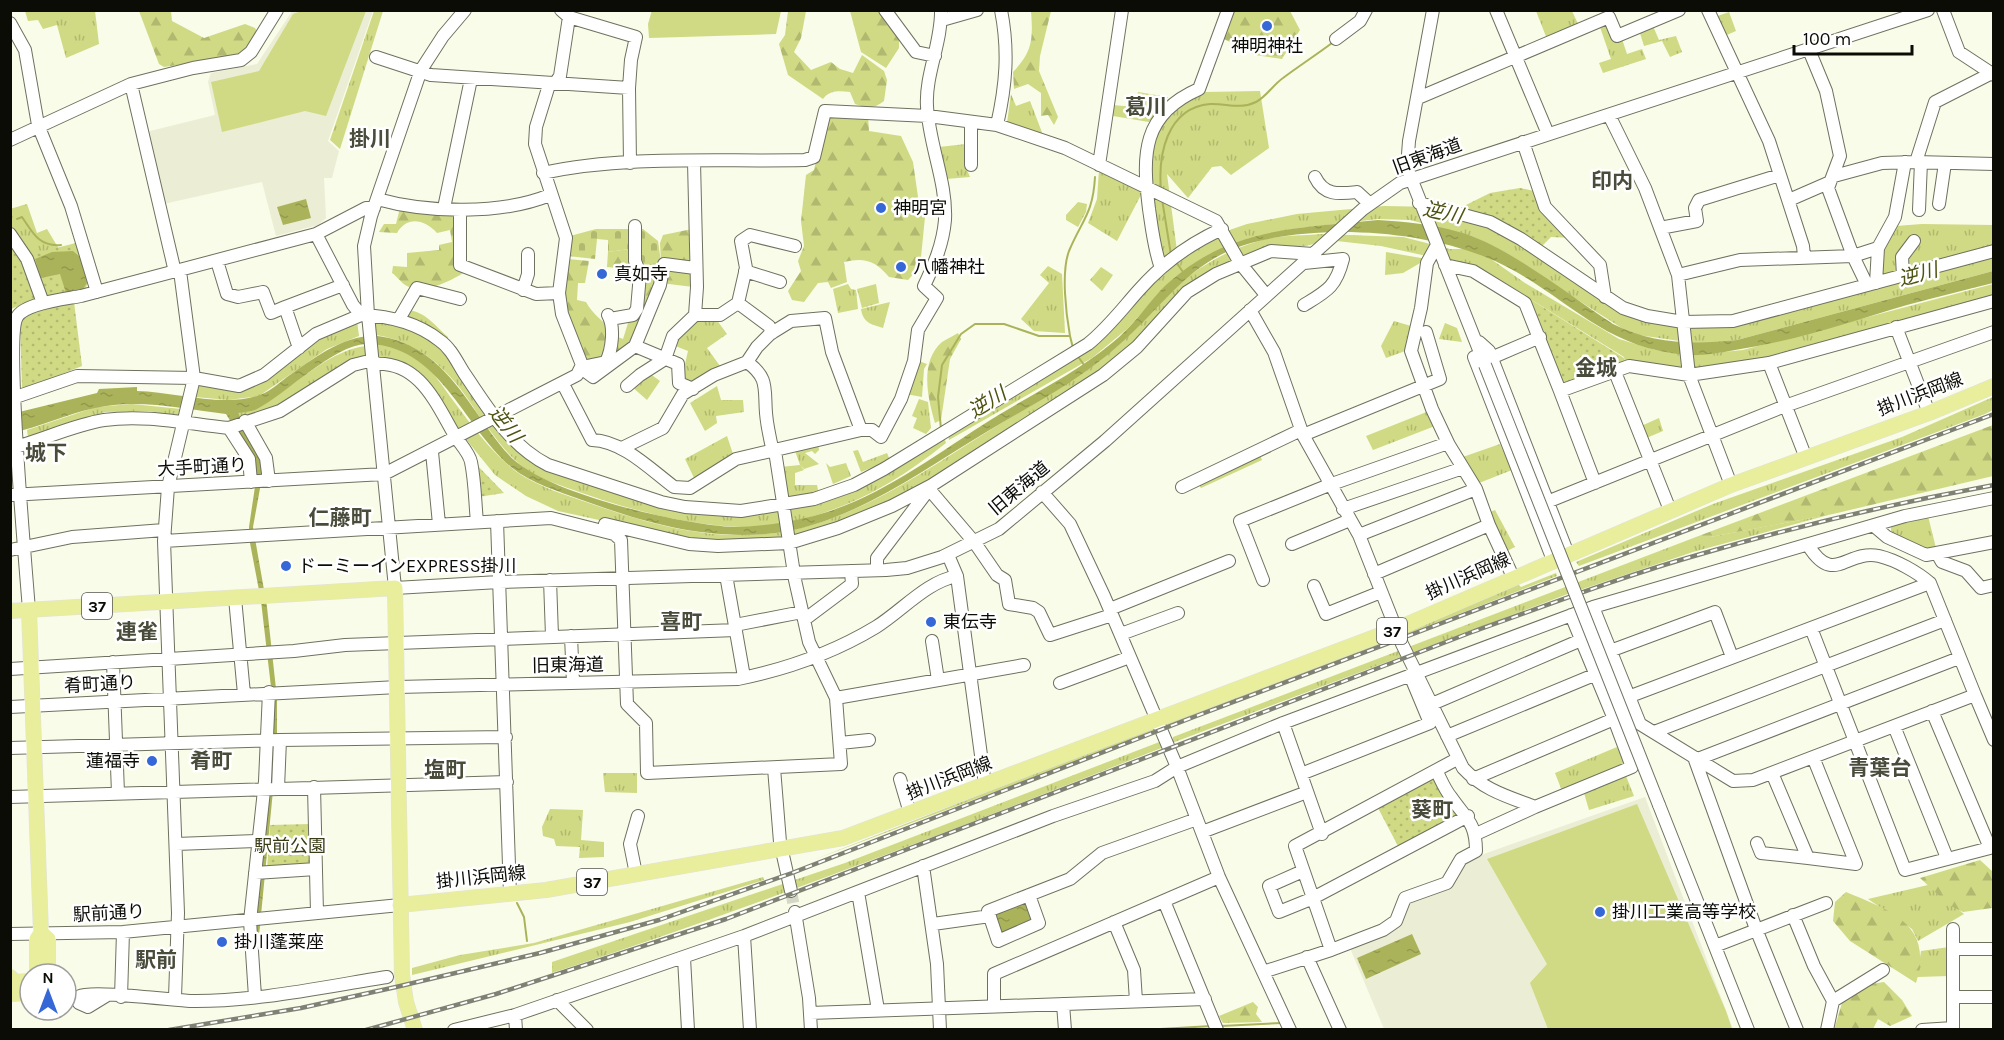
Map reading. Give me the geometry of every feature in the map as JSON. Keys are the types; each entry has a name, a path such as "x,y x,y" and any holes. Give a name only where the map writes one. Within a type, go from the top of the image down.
{"main road":[{"name":"掛川浜岡線","path":"400,905 546,890 843,838 1396,629 1731,485 1929,413 1994,386"},
{"name":"37","path":"10,611 395,588"},
{"path":"395,588 402,975 406,1002 415,1029"},
{"path":"29,610 41,933 37,939 37,962"},
{"path":"41,933 48,939 48,962"}],"street":[{"path":"10,140 131,84 246,58 277,10"},
{"path":"885,10 916,52 935,56"},
{"path":"563,384 592,440 607,440 674,487 683,489 690,488 736,459 861,430 872,430 881,437 901,399 914,361 918,330 937,298 924,286 938,256 945,221 944,201 927,104 942,15 977,10"},
{"path":"997,125 1005,89 1007,62 1001,10"},
{"path":"1099,165 1122,10"},
{"path":"1169,262 1156,255 1146,188 1146,152 1154,125 1179,98 1199,89 1227,10"},
{"path":"1336,39 1360,21 1366,10"},
{"path":"1433,10 1406,158 1410,180 1474,336 1488,361 1548,502 1568,554"},
{"path":"1496,10 1548,134"},
{"path":"1418,98 1609,17 1617,36 1679,10"},
{"path":"1708,10 1769,141 1789,200 1804,256"},
{"name":"旧東海道","path":"499,582 877,570 907,568 948,555 999,529 1104,441 1266,295 1390,189 1410,180 1523,142 1928,10"},
{"path":"1871,284 1878,248 1895,217 1935,102 1991,74 1959,52 1943,10"},
{"path":"458,13 431,51 421,70 375,203 364,246 366,317 373,359 395,588 499,582"},
{"path":"549,85 556,82 560,76 565,14 636,37 631,60 629,88 630,162"},
{"path":"10,23 18,33 25,50 38,126 71,206 97,292"},
{"path":"1809,50 1826,91 1840,156 1831,179 1853,256 1871,284"},
{"path":"376,57 431,75 549,85 629,88"},
{"path":"444,208 471,79"},
{"path":"131,84 178,271 193,380 168,487 164,536 178,926 175,998"},
{"path":"549,85 535,136 536,153 566,238 559,293 562,314 582,368 593,376 635,346 660,285 664,264 695,268"},
{"path":"543,173 566,168 630,162 805,160 814,157 825,111 928,116 997,125 1037,136 1209,217 1224,231 1239,261 1266,295"},
{"path":"1610,115 1645,188 1678,274 1689,375 1731,485"},
{"path":"971,122 971,165"},
{"path":"1523,142 1545,207 1600,265 1605,297"},
{"path":"627,386 665,359 673,336 695,315 697,287 694,162"},
{"path":"1914,162 1919,210"},
{"path":"1789,200 1831,179 1865,166 1914,162 1994,164"},
{"path":"1940,204 1945,162"},
{"path":"1660,228 1697,221 1695,208 1699,200 1780,175"},
{"path":"1316,177 1324,190 1336,194 1357,192 1367,207"},
{"path":"29,610 25,548 16,495 15,320 19,314 43,303 97,292 316,234 375,203 460,210 531,202 550,195"},
{"path":"1419,203 1490,222 1521,239 1605,297 1647,316 1683,322 1732,321 1994,251"},
{"path":"460,210 460,266 536,294 559,293"},
{"path":"384,474 432,452 563,384 577,375 582,368 606,362 610,353 609,317 633,315 637,309 640,274 635,261 635,226"},
{"path":"14,401 77,376 193,380 229,386 249,384 321,331 366,317 399,319 424,330 441,341 518,446 548,465 661,502 730,511 783,506 832,494 884,469 1077,351 1111,324 1169,262 1224,231"},
{"path":"10,234 27,259 43,303"},
{"path":"316,234 343,285 366,317"},
{"path":"695,315 720,315 738,303 746,263 741,249 744,237 750,235 795,246"},
{"path":"1903,276 1902,257 1914,241"},
{"path":"1437,245 1427,263 1421,308 1411,347 1422,386 1448,443 1476,489 1489,525 1514,578"},
{"path":"1678,274 1740,260 1853,256 1878,248"},
{"path":"563,520 572,517 689,544 747,546 789,541 863,518 930,487 1103,375 1137,347 1187,292 1216,274 1239,261 1271,251 1318,250"},
{"path":"524,290 528,274 528,254"},
{"path":"1303,263 1343,259 1338,279 1329,290 1304,306"},
{"path":"217,261 227,294 238,297 263,292 271,313 343,285"},
{"path":"1445,265 1473,271 1525,303 1595,483"},
{"path":"745,271 780,282"},
{"path":"399,319 417,288 460,299"},
{"path":"1560,391 1629,366 1689,375 1769,363 1994,301"},
{"path":"738,303 768,326 772,333"},
{"path":"285,307 299,348"},
{"path":"1250,310 1274,352 1302,433 1359,535 1430,723 1301,774"},
{"path":"621,448 663,428 677,401 714,375 747,362 757,347 772,333 791,321 825,318 832,352 861,430"},
{"path":"1896,327 1929,413"},
{"path":"1182,487 1302,433 1440,379 1426,332"},
{"path":"1548,502 1785,406 1994,332"},
{"path":"1474,336 1474,356 1553,560"},
{"path":"1488,361 1540,337"},
{"path":"635,346 678,364 679,383 693,389"},
{"path":"16,446 103,420 152,418 237,424 280,411 352,365 373,359 416,374 461,437 471,462 477,522"},
{"path":"1488,361 1748,1029"},
{"path":"747,362 758,370 765,383 766,414 803,616 814,658 836,698 1023,665"},
{"path":"1769,363 1806,458"},
{"path":"1615,372 1670,510"},
{"path":"237,424 265,458 268,481"},
{"path":"237,424 250,459 252,482"},
{"path":"1263,580 1240,521 1329,485 1448,443"},
{"path":"432,452 438,524"},
{"path":"250,459 265,458"},
{"path":"1292,544 1346,514 1463,468"},
{"name":"大手町通り","path":"16,495 384,474"},
{"path":"930,487 975,543 997,575 1005,580 1009,604 1033,608 1039,612 1050,634 1111,612 1229,561"},
{"path":"877,570 877,558 930,487"},
{"path":"1359,535 1476,489"},
{"path":"1042,492 1070,524 1111,612 1177,767 1219,877 1290,1029"},
{"path":"454,1029 515,1015 744,936 795,914 1053,816 1155,781 1177,767 1283,723 1593,607 1905,516 1994,498"},
{"path":"10,550 72,537 253,535 497,520 551,518 563,520 619,537 626,682 744,677 814,658 878,625 942,580 957,576"},
{"path":"497,520 505,683 510,894"},
{"path":"1374,574 1489,525"},
{"path":"1874,526 1887,537 1926,555 1938,555 1994,542"},
{"path":"1808,545 1818,561 1828,565 1878,556 1930,583 1993,738"},
{"path":"948,555 957,576 985,785"},
{"path":"1938,555 1942,562 1966,571 1981,588 1993,588"},
{"path":"10,669 397,642 735,628 803,616 852,584 851,571"},
{"path":"726,575 744,677"},
{"path":"550,580 552,636"},
{"path":"1628,697 1930,583"},
{"path":"1314,586 1326,614 1381,592"},
{"path":"235,598 244,694"},
{"path":"1593,607 1640,724 1695,760 1733,781 1744,782 1772,773 1975,695"},
{"path":"1610,651 1714,612 1732,657"},
{"path":"1121,634 1178,613"},
{"path":"1476,834 1632,767 1571,615"},
{"path":"1654,732 1945,620"},
{"path":"1810,628 1905,870 1992,848 1932,711"},
{"path":"571,636 573,683"},
{"path":"1432,704 1581,640"},
{"path":"932,641 938,680"},
{"path":"1060,683 1130,657"},
{"path":"1695,760 1959,658"},
{"path":"113,662 118,793"},
{"path":"1413,674 1432,704 1457,759 1473,779 1488,789 1535,807"},
{"path":"1447,736 1594,675"},
{"name":"旧東海道","path":"398,687 626,682 627,704 646,723 647,773 841,764 836,698"},
{"name":"肴町通り","path":"10,707 398,687"},
{"path":"269,692 278,788"},
{"path":"1473,779 1614,719"},
{"path":"1283,723 1322,834"},
{"path":"1894,726 1947,858"},
{"path":"10,748 274,740 506,737"},
{"path":"255,997 250,921 260,872 258,841 264,789 274,740"},
{"path":"840,743 868,740"},
{"path":"1757,843 1761,853 1856,864 1813,757"},
{"path":"1330,950 1295,846 1322,834 1457,759"},
{"path":"1695,760 1756,929 1797,1029"},
{"path":"774,768 781,848 791,891"},
{"path":"1263,972 1383,930 1396,921 1404,898 1447,884 1461,859 1476,851 1476,834 1468,816 1451,798 1437,772"},
{"path":"1772,773 1808,858"},
{"path":"900,778 910,813"},
{"path":"10,796 507,782"},
{"path":"314,787 317,913"},
{"path":"1202,832 1307,792"},
{"path":"636,874 630,844 638,816"},
{"path":"1303,871 1269,886 1279,912 1311,899 1468,816"},
{"path":"1029,895 1038,923 998,941 988,911 1029,895 1070,879 1102,853 1197,819"},
{"path":"176,844 258,841"},
{"path":"923,866 933,924 940,1029"},
{"path":"260,872 316,868"},
{"path":"994,1006 994,974 1219,877"},
{"path":"858,891 878,1010"},
{"path":"1164,901 1216,1026"},
{"path":"1715,946 1826,903"},
{"name":"駅前通り","path":"17,933 123,932 400,905"},
{"path":"795,914 811,1029"},
{"path":"1793,915 1814,966 1833,1001 1827,1029"},
{"path":"933,924 990,916"},
{"path":"1114,922 1134,970 1136,1001"},
{"path":"1922,1029 1953,1029 1953,928"},
{"path":"121,997 123,932"},
{"path":"10,940 17,933"},
{"path":"744,936 750,1029"},
{"path":"1953,949 1994,950"},
{"path":"1307,957 1340,1029"},
{"path":"684,958 688,1029"},
{"path":"1833,1001 1884,970"},
{"path":"106,996 175,998 188,1001 255,997 387,977"},
{"path":"1953,997 1994,997"},
{"path":"810,1013 1205,999"},
{"path":"557,1000 587,1029"},
{"path":"1063,1004 1065,1029"},
{"path":"515,1015 516,1029"},
{"path":"473,1029 482,1027 485,1021"}],"shaded area":[{"path":"293,10 373,11 328,141 339,151 332,178 324,178 326,218 318,225 276,236 262,182 159,205 146,132 215,115 208,82 211,73 257,64"},
{"path":"1645,797 1733,1029 1384,1029 1350,948 1398,927 1406,914 1410,900 1428,893 1467,860"}],"green space":[{"path":"304,10 366,11 326,116 305,111 222,132 211,82 259,71 293,14"},
{"path":"652,10 781,11 776,34 649,38 648,24"},
{"path":"25,11 95,11 99,44 66,58 57,25 43,29 38,20 28,21"},
{"path":"139,11 171,11 172,21 204,38 245,24 255,28 258,33 243,55 164,67 159,64"},
{"path":"374,11 383,11 340,149 330,140"},
{"path":"788,11 806,11 801,38 794,52 811,70 831,62 840,69 853,73 862,55 884,71 887,80 884,101 874,107 863,106 855,104 850,92 842,91 832,93 823,99 788,75 779,44 785,35"},
{"path":"850,11 882,11 899,37 899,48 886,68 861,52"},
{"path":"1031,11 1051,11 1040,56 1039,71 1058,117 1054,125 1048,115 1041,116 1041,93 1028,84 1014,89 1013,72 1025,58 1030,44"},
{"path":"1231,11 1290,11 1300,30 1282,59 1255,55 1224,39"},
{"path":"1536,11 1572,11 1579,26 1547,39"},
{"path":"1729,12 1736,31 1722,37 1715,17"},
{"path":"1609,24 1622,39 1627,54 1642,49 1646,59 1603,73 1599,63 1611,59 1600,27"},
{"path":"1653,26 1659,40 1676,36 1682,52 1670,57 1662,41 1644,46 1639,30"},
{"path":"1260,91 1269,148 1231,175 1221,166 1212,167 1188,198 1167,174 1177,251 1164,266 1145,166 1153,136 1180,102 1204,92"},
{"path":"1138,92 1168,97 1149,122 1113,116 1113,105 1134,107"},
{"path":"1011,94 1016,106 1030,101 1043,135 1007,123"},
{"path":"827,113 868,115 869,131 901,136 913,162 919,204 925,217 920,267 908,280 889,277 879,267 864,260 844,262 847,282 831,288 828,282 818,283 804,302 792,300 788,291 801,271 798,261 804,246 801,221 806,175 814,170"},
{"path":"966,144 964,163 970,177 946,179 939,147"},
{"path":"1099,170 1143,191 1117,241 1088,223 1097,199"},
{"path":"1520,188 1534,191 1574,238 1551,237 1542,246 1460,208 1490,193"},
{"path":"1078,202 1087,204 1086,212 1078,227 1066,220 1066,215"},
{"path":"27,204 37,233 47,229 59,249 87,284 84,290 44,296 11,230 10,209"},
{"path":"401,204 460,210 459,266 463,273 444,283 420,289 407,286 392,273 393,266 407,267 407,253 439,250 439,245 452,242 450,230 437,233 427,225 416,221 406,224 397,233 379,232 384,224 396,224"},
{"path":"1384,206 1436,207 1492,226 1623,311 1706,324 1993,251 1993,271 1737,340 1701,344 1631,334 1495,247 1471,236 1410,220 1378,219 1300,228 1237,242 1194,264 1175,277 1127,329 1092,358 949,440 948,435 1079,353 1150,283 1212,236 1247,224 1297,214"},
{"path":"1993,225 1993,248 1878,280 1881,250 1896,226"},
{"path":"596,229 643,229 658,241 661,262 640,267 629,249 608,252 608,240 597,239 595,259 568,256 570,236"},
{"path":"692,229 693,287 661,283 634,344 588,368 571,328 563,291 568,259 589,261 585,283 578,283 577,300 586,302 613,335 623,339 629,320 636,278 617,276 617,268 607,267 608,252 629,249 661,262 660,243 663,235"},
{"path":"10,234 24,256 80,242 88,281 86,288 44,296 11,309"},
{"path":"1321,234 1403,237 1450,249 1470,249 1488,257 1525,283 1619,339 1655,350 1693,355 1743,350 1993,284 1993,299 1775,360 1692,372 1625,363 1624,357 1535,302 1454,262 1381,246 1328,240 1306,246 1268,247 1212,271 1129,355 893,505 784,541 704,543 558,511 526,496 495,475 452,422 422,376 401,363 378,358 294,400 241,419 237,413 272,398 338,354 356,348 376,345 391,346 404,350 425,365 494,451 515,471 542,486 625,515 671,527 717,534 765,534 824,521 853,510 909,481 1094,365 1130,334 1183,280 1219,257 1266,239"},
{"path":"1386,252 1427,259 1403,273 1385,275"},
{"path":"1048,266 1062,274 1065,333 1034,331 1021,319 1049,283 1040,275"},
{"path":"1101,267 1113,275 1102,291 1090,280"},
{"path":"848,284 851,289 856,290 858,309 838,313 833,289"},
{"path":"876,284 879,303 862,308 857,289"},
{"path":"1530,299 1624,358 1625,363 1566,385 1560,385"},
{"path":"74,302 82,366 27,388 22,387 20,323 37,310"},
{"path":"890,302 883,328 868,322 864,317 861,309"},
{"path":"408,310 420,313 430,320 448,337 448,341 408,320"},
{"path":"696,317 716,319 727,334 707,348 720,366 692,384 681,381 688,351 673,345"},
{"path":"375,319 407,327 439,344 491,417 482,421 451,377 425,355 394,339 376,335"},
{"path":"357,321 359,336 327,349 259,396 228,400 195,397 199,382 238,387 322,335"},
{"path":"1394,321 1411,326 1408,350 1386,358 1381,346"},
{"path":"1445,323 1457,328 1462,342 1439,339"},
{"path":"958,333 961,339 950,359 941,420 935,423 927,381 930,360 942,342"},
{"path":"916,360 927,364 924,369 922,397 906,394"},
{"path":"649,373 660,381 647,400 631,386"},
{"path":"717,386 721,400 743,400 744,412 716,416 717,423 705,431 690,403"},
{"path":"1993,397 1993,410 1985,414 1579,566 1576,562 1713,504 1902,437"},
{"path":"919,399 928,402 931,428 926,434 913,428 917,418 912,416"},
{"path":"132,404 181,409 179,417 150,411 105,412 28,437 27,430 96,407"},
{"path":"1429,411 1435,426 1373,450 1366,436"},
{"path":"1659,418 1663,431 1644,439 1639,427"},
{"path":"497,423 518,450 655,503 790,508 944,437 946,443 910,470 856,500 793,522 741,527 713,525 656,515 603,500 543,478 519,464 503,447 488,428"},
{"path":"1993,425 1993,476 1833,514 1710,537 1696,537"},
{"path":"727,436 734,457 695,480 685,459"},
{"path":"818,442 819,450 815,454 812,451 805,453 819,464 804,469 800,465 794,448"},
{"path":"1500,444 1512,470 1474,485 1457,459"},
{"path":"858,450 863,462 887,453 890,460 861,472 853,451"},
{"path":"1259,453 1262,460 1201,488 1198,483"},
{"path":"474,462 504,493 478,497"},
{"path":"826,463 830,467 846,463 851,476 833,484"},
{"path":"800,465 804,470 795,473 795,485 817,485 818,490 827,489 785,502 780,467"},
{"path":"1495,510 1515,547 1507,551 1485,514"},
{"path":"1832,514 1693,552 1565,595 1172,743 1173,737 1696,537 1710,537"},
{"path":"1928,516 1936,548 1932,550 1909,543 1891,532 1891,526"},
{"path":"1556,573 1557,576 1191,718 813,860 1518,584 1521,587"},
{"path":"1162,741 1164,747 936,836 707,921 552,973 552,962 845,863"},
{"path":"1617,747 1625,763 1623,767 1562,791 1555,773"},
{"path":"603,773 637,773 637,793 605,792"},
{"path":"1626,776 1634,796 1589,810 1584,793"},
{"path":"1434,778 1460,816 1399,848 1378,808"},
{"name":"掛川工業高等学校","path":"1637,804 1732,1029 1548,1029 1530,983 1547,964 1487,859"},
{"path":"550,809 583,810 581,840 604,842 604,857 579,858 580,847 556,846 554,839 543,836 542,827"},
{"name":"駅前公園","path":"311,824 311,866 267,870 270,825"},
{"path":"1980,860 1993,872 1992,908 1963,912 1949,905 1920,878"},
{"path":"763,877 764,880 630,922 412,975 412,968 460,955 534,943"},
{"path":"1928,885 1964,914 1918,941 1912,929 1868,899"},
{"path":"1846,892 1893,914 1905,922 1914,933 1919,947 1920,963 1916,983 1850,941 1833,921 1835,902"},
{"path":"1949,947 1949,976 1917,977 1921,951"},
{"path":"1884,982 1902,1000 1912,1016 1890,1026 1878,1019 1873,1029 1834,1030 1842,1003 1871,984"},
{"path":"1253,1002 1258,1007 1256,1014 1262,1022 1223,1023 1219,1016"}],"water":[{"path":"306,199 311,218 283,225 277,207"},
{"path":"1378,220 1439,227 1478,239 1538,272 1613,324 1643,336 1673,341 1737,340 1993,271 1993,283 1779,342 1717,353 1686,355 1658,351 1634,344 1592,322 1511,269 1483,256 1452,246 1384,234 1349,232 1314,233 1251,243 1230,250 1194,272 1136,329 1090,369 909,480 826,521 766,534 742,535 695,531 649,522 536,483 511,467 494,450 448,390 413,357 391,348 366,344 353,346 325,361 257,409 238,413 258,454 263,472 253,527 267,607 277,698 277,749 259,936 258,971 262,992 257,993 253,935 271,687 261,601 250,543 249,527 257,473 251,455 226,414 160,405 127,404 95,408 11,433 11,414 97,393 99,389 137,387 137,391 213,400 257,396 269,391 335,346 361,337 375,336 389,338 428,356 457,386 508,454 525,468 550,482 614,504 682,520 734,527 779,523 831,511 879,490 1069,374 1119,337 1160,291 1177,276 1216,250 1272,233"},
{"path":"73,251 80,257 87,283 83,289 66,293 60,274 41,278 35,259 52,252"},
{"path":"1023,902 1027,903 1033,921 1003,934 999,933 995,913"},
{"path":"1412,934 1421,954 1366,979 1357,958"}],"waterway":[{"path":"1161,190 1161,163 1164,149 1174,124 1183,114 1195,107 1210,104 1239,106 1256,102 1283,78 1332,43"},
{"path":"941,429 938,397 942,365 961,334 975,324 1004,324 1039,336 1070,336 1065,270 1069,251 1092,200 1095,177"},
{"path":"1162,199 1171,255"},
{"path":"17,219 22,217 37,238 47,244 61,245"},
{"path":"1176,262 1183,272"},
{"path":"1070,336 1073,348"},
{"path":"1077,355 1084,365"},
{"path":"517,903 524,917 527,941"},
{"path":"1221,1026 1281,1023"},
{"path":"1143,1030 1212,1026"}],"tunnel":[{"path":"791,891 795,912"}],"railway":[{"path":"169,1030 301,1008 396,987 540,953 659,920 792,873 1191,718 1994,414"},
{"path":"366,1030 496,994 726,919 1472,632 1614,581 1701,554 1810,525 1883,507 1994,485"}],"place":[{"name":"神明神社","path":"1267,26"},
{"name":"神明宮","path":"881,208"},
{"name":"八幡神社","path":"901,267"},
{"name":"真如寺","path":"602,274"},
{"name":"ドーミーインEXPRESS掛川","path":"286,566"},
{"name":"東伝寺","path":"931,622"},
{"name":"蓮福寺","path":"152,761"},
{"name":"掛川工業高等学校","path":"1600,912"},
{"name":"掛川蓬莱座","path":"222,942"}],"district":[{"name":"葛川","path":"1146,107"},
{"name":"掛川","path":"370,139"},
{"name":"印内","path":"1612,181"},
{"name":"金城","path":"1596,368"},
{"name":"城下","path":"46,453"},
{"name":"仁藤町","path":"340,518"},
{"name":"喜町","path":"681,622"},
{"name":"連雀","path":"137,632"},
{"name":"肴町","path":"211,761"},
{"name":"青葉台","path":"1880,768"},
{"name":"塩町","path":"445,770"},
{"name":"葵町","path":"1432,810"},
{"name":"駅前","path":"156,960"}],"water label":[{"name":"逆川","path":"1443,212"},
{"name":"逆川","path":"1918,274"},
{"name":"逆川","path":"987,402"},
{"name":"逆川","path":"506,424"}]}
